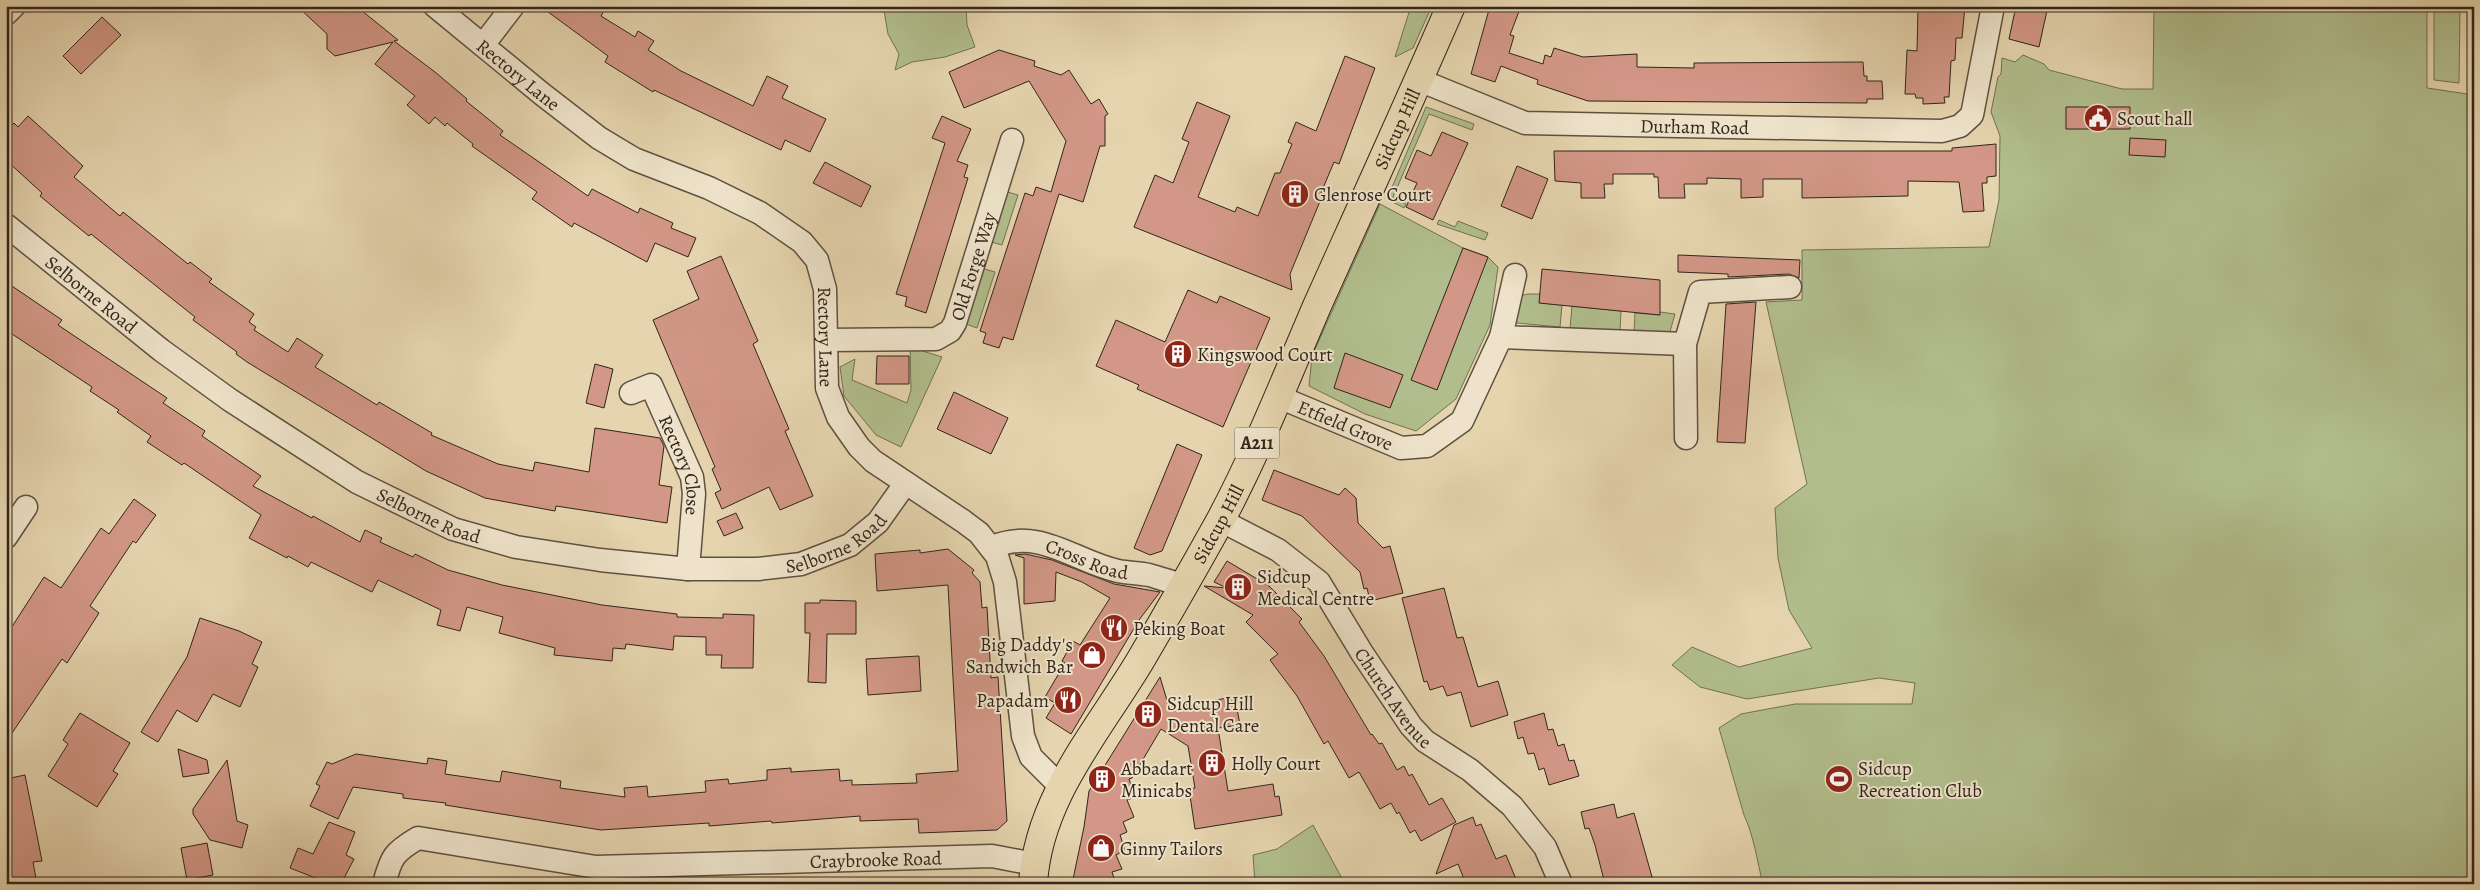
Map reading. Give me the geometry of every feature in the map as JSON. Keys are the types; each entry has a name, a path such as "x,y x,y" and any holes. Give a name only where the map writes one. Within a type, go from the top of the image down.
{"main road":[{"name":"Sidcup Hill","path":"1034,874 1050,810 1060,786 1140,661 1220,520 1279,397 1353,225 1451,6"}],"street":[{"path":"6,14 14,6"},
{"name":"Rectory Lane","path":"435,6 542,94 612,146 634,159 709,188 760,213 802,242 817,260 823,275 827,340 827,388 838,417 859,447 873,461 963,521 992,547 997,556 1005,582 1023,736 1031,757 1060,786"},
{"path":"483,45 513,6"},
{"name":"Durham Road","path":"1419,80 1525,123 1937,132 1960,126 1972,115 1993,6"},
{"name":"Old Forge Way","path":"827,340 936,339 950,331 955,324 1012,140"},
{"name":"Selborne Road","path":"6,225 167,355 230,400 357,482 453,529 498,542 600,560 688,569 758,569 801,564 850,545 878,522 905,484"},
{"name":"Etfield Grove","path":"1279,397 1402,448 1428,446 1462,421 1502,337 1515,276"},
{"path":"1686,438 1685,344 1700,292 1790,287"},
{"path":"1502,337 1685,344"},
{"name":"Rectory Close","path":"632,393 651,385 692,477 694,494 688,569"},
{"path":"6,537 26,507"},
{"name":"Church Avenue","path":"1220,520 1278,550 1319,582 1362,653 1411,726 1426,741 1470,770 1512,806 1545,846 1561,884"},
{"name":"Cross Road","path":"992,547 1006,542 1035,541 1119,572 1148,575 1182,585"},
{"name":"Craybrooke Road","path":"384,884 388,869 397,851 418,838 596,867 992,856 1034,874"}],"green space":[{"path":"876,6 966,6 967,25 975,47 945,57 912,62 895,70 899,54 888,34 884,10"},
{"path":"1411,6 1432,6 1413,48 1395,57"},
{"path":"2154,6 2427,6 2427,88 2474,95 2474,884 1763,884 1753,840 1719,728 1741,714 1795,704 1912,704 1915,683 1879,678 1747,699 1700,687 1672,665 1692,647 1739,667 1812,648 1789,610 1778,558 1775,508 1807,484 1766,302 1802,300 1802,250 1989,247 1999,200 2000,136 1991,112 1998,77 2001,74 2002,58 2015,62 2023,55 2044,64 2049,70 2122,89 2153,89"},
{"path":"2434,6 2460,6 2459,83 2434,80"},
{"path":"1426,107 1474,124 1472,130 1429,114 1393,197 1406,204 1404,208 1387,199"},
{"path":"1004,191 1018,195 1002,245 988,241"},
{"path":"1380,204 1463,248 1488,257 1498,267 1490,325 1456,399 1416,431 1365,414 1309,386 1312,356"},
{"path":"1439,220 1455,227 1458,221 1488,233 1485,240 1437,224"},
{"path":"981,268 995,272 977,328 963,323"},
{"path":"1540,294 1540,303 1562,305 1560,327 1517,323 1514,317 1519,296"},
{"path":"1572,306 1621,311 1620,331 1570,328"},
{"path":"1660,312 1675,314 1669,335 1634,333 1635,313 1659,315"},
{"path":"910,347 942,357 901,447 876,435 844,396 840,367 855,359 852,380 907,403 911,390"},
{"path":"1313,825 1345,884 1255,884 1253,855 1277,849"}],"building":[{"path":"297,6 356,6 398,40 394,41 435,72 467,99 466,101 503,131 500,135 588,196 592,189 638,213 640,208 673,223 671,228 696,238 688,257 655,243 647,262 574,223 572,227 532,199 537,192 472,146 473,144 447,123 445,126 435,117 429,124 407,105 415,96 375,64 393,42 335,56 327,49 327,34"},
{"path":"540,6 607,6 601,16 635,37 638,31 654,41 648,50 681,71 753,106 767,76 788,86 782,98 826,119 810,152 785,140 781,150 654,90 653,92 605,62 608,56"},
{"path":"1490,6 1521,6 1510,35 1514,36 1509,53 1543,64 1545,55 1551,57 1554,48 1583,57 1637,54 1637,67 1694,68 1694,63 1863,62 1864,76 1867,76 1867,81 1882,81 1883,99 1867,99 1867,103 1588,101 1537,84 1538,80 1501,66 1495,82 1471,74"},
{"path":"1965,6 1962,38 1956,38 1955,60 1951,61 1949,97 1944,97 1945,103 1923,104 1923,98 1916,98 1915,94 1905,94 1907,50 1917,51 1918,7"},
{"path":"2016,6 2048,6 2039,47 2009,39"},
{"path":"102,17 121,35 81,74 63,56"},
{"path":"999,50 1035,61 1034,66 1061,75 1069,70 1091,104 1099,99 1108,114 1105,116 1105,146 1100,146 1083,202 1059,194 1013,340 1003,337 999,348 983,343 986,333 980,331 1025,193 1033,196 1036,187 1051,192 1066,141 1029,81 964,108 949,72"},
{"name":"Glenrose Court","path":"1345,56 1375,68 1339,164 1334,162 1290,274 1292,290 1134,227 1155,175 1173,183 1189,142 1182,139 1197,102 1230,116 1198,197 1235,212 1237,207 1258,216 1275,173 1280,173 1292,144 1288,142 1296,122 1316,131"},
{"name":"Scout hall","path":"2066,107 2130,107 2130,129 2066,129"},
{"path":"28,116 83,166 74,177 120,216 123,212 188,264 190,262 212,279 209,282 254,314 249,322 256,327 254,330 288,352 297,338 323,355 315,367 377,405 379,402 432,433 431,435 498,464 533,471 535,462 589,472 595,428 660,438 664,446 659,485 672,487 667,523 556,506 555,511 485,498 426,471 247,362 236,354 237,352 193,320 195,317 40,196 42,193 6,160 6,132 14,123 18,127"},
{"path":"942,116 971,129 957,161 968,165 964,177 968,178 926,313 905,306 907,297 896,294 945,143 932,138"},
{"path":"1442,132 1468,143 1433,220 1406,207 1417,183 1405,178 1417,150 1431,156"},
{"path":"2130,138 2166,140 2165,157 2129,155"},
{"path":"1996,144 1996,176 1987,177 1987,183 1982,183 1984,211 1963,212 1959,182 1908,181 1908,196 1802,198 1802,179 1763,179 1763,197 1741,198 1741,179 1707,178 1707,184 1684,184 1685,198 1659,198 1658,177 1654,177 1654,174 1613,174 1613,184 1604,184 1605,198 1581,198 1581,183 1555,181 1554,151 1952,151 1952,148"},
{"path":"825,162 871,186 861,207 813,183"},
{"path":"1517,166 1548,179 1532,219 1501,206"},
{"path":"1463,248 1488,257 1437,390 1411,380"},
{"path":"1678,255 1800,260 1799,278 1789,274 1728,277 1728,274 1678,272"},
{"path":"721,256 758,341 753,344 789,429 785,431 813,496 780,510 769,487 722,509 715,493 721,490 712,469 715,467 653,320 699,299 687,271"},
{"path":"1542,269 1660,280 1660,315 1539,303"},
{"path":"6,282 62,320 58,325 167,398 163,403 205,431 202,436 261,476 253,486 312,518 313,516 360,542 365,530 382,538 380,542 413,557 415,554 448,570 502,585 602,605 677,614 677,617 723,618 723,614 754,615 753,668 721,668 722,655 706,655 706,637 674,636 673,650 626,644 625,649 613,648 612,661 554,655 555,648 499,633 503,617 467,607 460,631 437,625 441,610 378,580 372,592 311,562 308,567 288,556 287,558 249,538 261,515 184,463 182,465 147,442 151,436 117,412 119,410 90,391 92,387 6,330"},
{"name":"Kingswood Court","path":"1188,290 1217,303 1220,296 1270,318 1223,427 1137,389 1139,385 1096,366 1116,320 1165,342"},
{"path":"1756,302 1745,443 1717,442 1726,304"},
{"path":"1345,353 1403,375 1390,408 1334,388"},
{"path":"877,356 909,356 909,384 876,384"},
{"path":"595,364 613,369 604,408 586,403"},
{"path":"954,392 1008,418 991,454 937,429"},
{"path":"1177,444 1202,455 1162,551 1150,555 1134,548"},
{"path":"1274,470 1339,495 1345,488 1356,498 1358,523 1383,548 1390,546 1403,593 1370,601 1367,588 1364,589 1360,572 1302,516 1262,500"},
{"path":"134,499 156,515 136,543 133,541 90,606 99,613 67,663 62,659 6,742 6,636 44,577 61,588 101,528 109,534"},
{"path":"736,513 743,528 724,536 717,521"},
{"path":"948,549 974,570 972,573 980,582 982,608 987,607 991,678 998,677 1007,821 997,830 919,833 918,819 860,821 860,816 772,823 771,821 709,826 709,823 601,830 445,805 446,803 403,798 403,794 353,787 338,819 310,806 320,786 316,784 327,762 332,764 356,754 427,764 428,758 447,761 445,774 500,782 502,771 561,781 560,788 625,797 624,788 647,786 648,797 706,792 705,781 728,779 729,784 767,780 767,770 791,768 791,772 839,769 840,781 852,780 852,785 917,783 916,774 958,771 948,585 877,591 875,554 920,550 920,553"},
{"path":"1025,554 1052,560 1114,584 1160,592 1139,620 1071,734 1046,718 1055,703 1045,697 1065,663 1062,661 1073,641 1080,645 1110,598 1082,582 1056,572 1055,601 1024,604 1024,558 1015,555"},
{"path":"1227,561 1269,586 1302,619 1299,622 1324,656 1371,735 1379,744 1382,743 1397,770 1404,766 1409,776 1412,774 1429,805 1442,798 1456,822 1421,841 1415,830 1410,833 1399,812 1397,814 1391,803 1380,809 1359,772 1349,778 1328,741 1324,744 1297,696 1270,660 1278,654 1246,622 1253,615 1204,586 1227,588 1214,582"},
{"path":"1444,588 1457,638 1463,637 1478,687 1498,681 1508,715 1471,727 1461,692 1447,696 1443,686 1430,690 1427,681 1424,682 1402,598"},
{"path":"820,600 856,601 856,634 827,634 826,683 808,682 810,633 805,633 805,603 820,603"},
{"path":"200,618 239,631 262,642 252,664 258,667 240,707 213,694 197,722 177,710 158,742 141,732 187,657"},
{"path":"919,656 921,691 868,695 866,659"},
{"path":"1160,677 1169,707 1235,697 1240,725 1218,728 1228,791 1273,784 1275,797 1279,796 1282,815 1195,829 1189,789 1195,788 1188,746 1161,729 1132,778 1129,779 1135,797 1127,800 1134,817 1123,822 1127,832 1120,835 1125,850 1116,855 1122,869 1112,872 1116,884 1072,884 1084,827 1089,791"},
{"path":"80,713 130,743 113,771 118,774 97,807 48,776 68,744 63,740"},
{"path":"1544,713 1548,730 1553,729 1558,746 1564,744 1569,761 1574,760 1579,776 1549,785 1544,768 1539,770 1534,753 1528,754 1523,737 1518,739 1514,722"},
{"path":"178,749 207,760 209,773 183,777"},
{"path":"227,760 237,821 248,825 242,848 210,840 193,814 193,809"},
{"path":"25,775 42,861 33,862 37,884 6,884 6,779"},
{"path":"1614,804 1617,818 1634,813 1654,884 1605,884 1595,845 1589,828 1585,829 1581,812"},
{"path":"1473,817 1476,826 1481,824 1496,859 1506,855 1518,884 1466,884 1458,864 1436,874 1454,825"},
{"path":"329,822 355,832 346,855 354,859 341,884 316,884 318,879 290,868 298,848 313,854"},
{"path":"207,843 213,875 187,880 181,848"}],"place":[{"name":"Scout hall","path":"2098,118"},
{"name":"Glenrose Court","path":"1295,194"},
{"name":"Kingswood Court","path":"1178,354"},
{"name":"Sidcup Medical Centre","path":"1238,587"},
{"name":"Peking Boat","path":"1114,628"},
{"name":"Big Daddy's Sandwich Bar","path":"1092,655"},
{"name":"Papadam","path":"1068,700"},
{"name":"Sidcup Hill Dental Care","path":"1148,714"},
{"name":"Holly Court","path":"1212,763"},
{"name":"Abbadart Minicabs","path":"1102,779"},
{"name":"Sidcup Recreation Club","path":"1839,779"},
{"name":"Ginny Tailors","path":"1101,848"}]}
